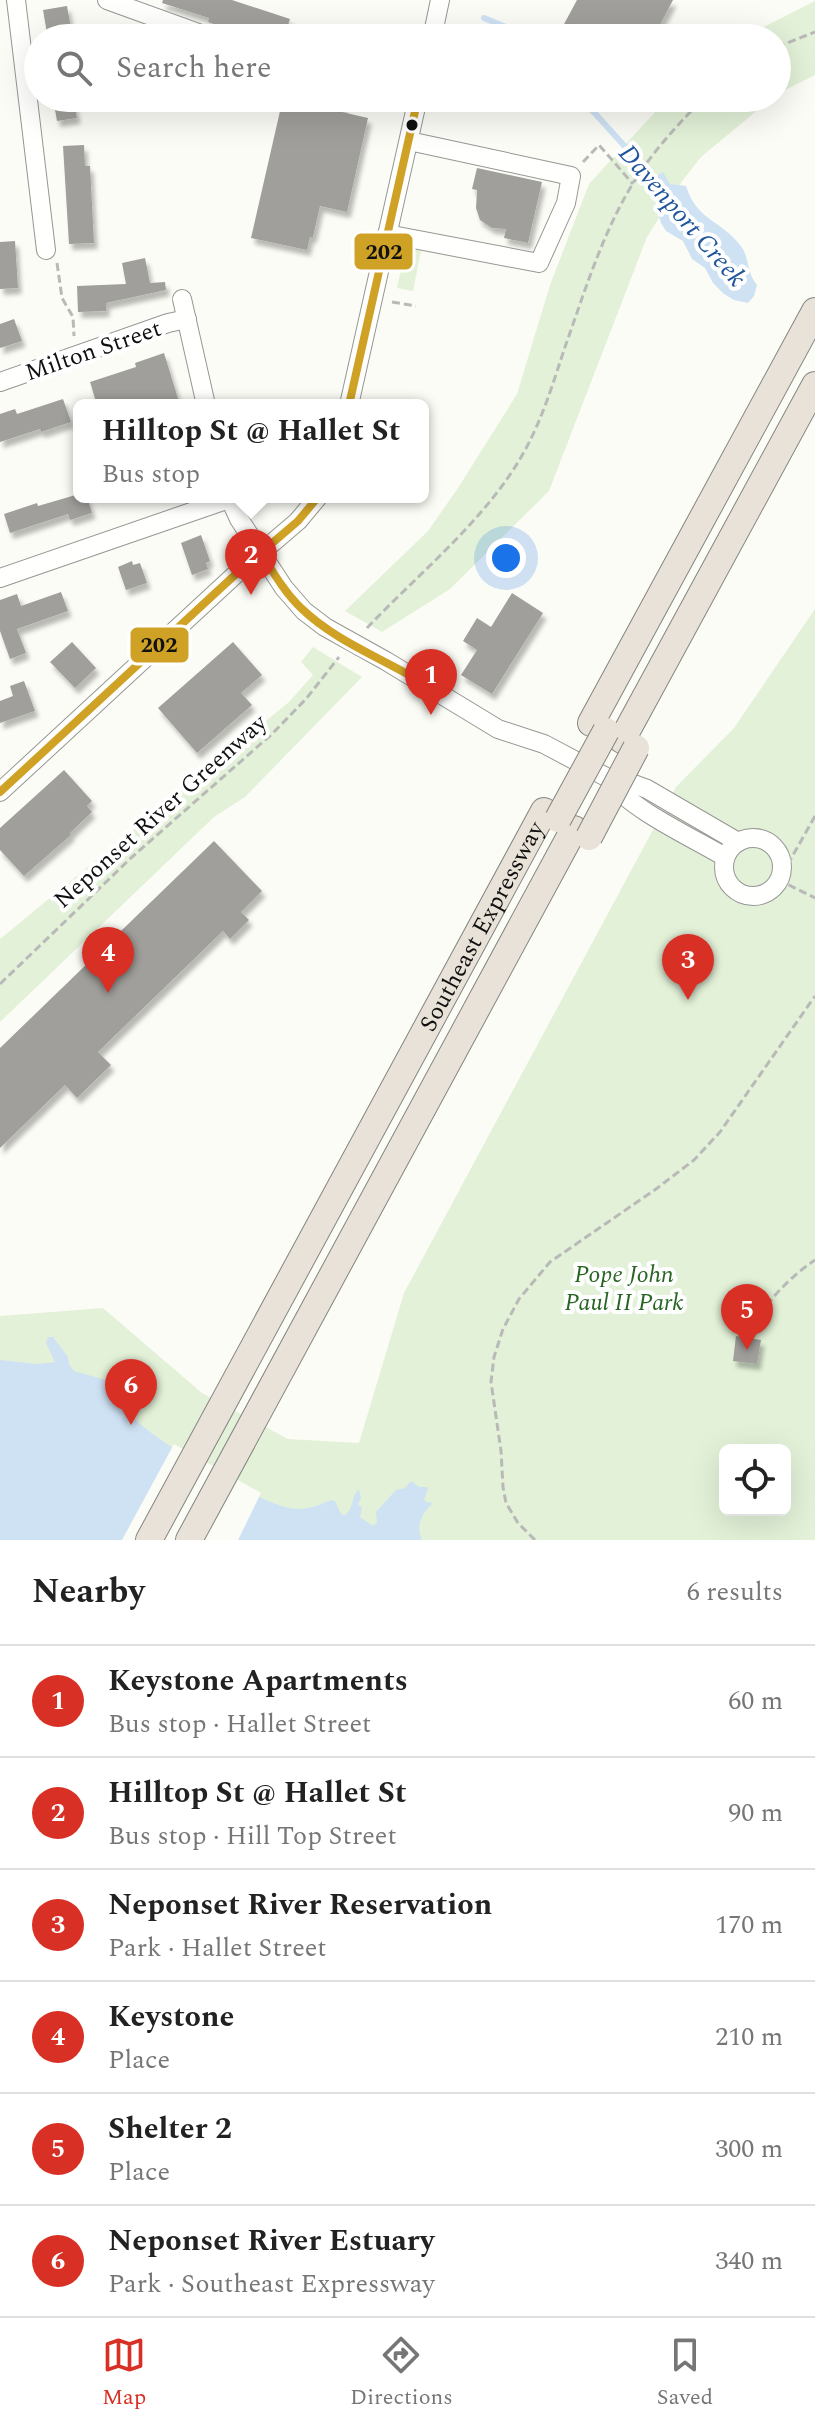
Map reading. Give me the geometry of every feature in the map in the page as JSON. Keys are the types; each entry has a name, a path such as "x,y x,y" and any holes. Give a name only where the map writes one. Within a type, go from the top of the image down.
{"highway":[{"name":"Southeast Expressway","path":"149,1540 245,1416 614,736 815,311"},
{"path":"614,736 815,347"},
{"path":"614,736 815,385"},
{"name":"Southeast Expressway","path":"207,1540 245,1416 566,824 614,736 815,420"},
{"path":"167,1540 245,1416"},
{"path":"189,1540 245,1416"}],"street":[{"path":"16,0 24,67"},
{"path":"107,0 174,24"},
{"path":"435,24 440,0"},
{"path":"157,18 158,24"},
{"path":"29,112 46,250"},
{"path":"350,399 415,112"},
{"path":"387,234 539,263 566,203 571,176 409,141"},
{"path":"182,299 205,399"},
{"name":"Milton Street","path":"0,382 187,319"},
{"path":"0,578 215,503"},
{"path":"231,503 291,597 325,627 498,729 544,744 608,778 647,789 738,842"},
{"path":"0,792 298,521 313,503"},
{"path":"608,778 627,799 725,857"},
{"path":"756,838 773,846 782,862 775,887 762,895 747,896 727,882 723,865 725,857 738,842 756,838"}],"path":[{"path":"791,41 815,32"},
{"path":"368,627 476,516 523,455 543,410 598,257 633,184 692,112"},
{"path":"571,176 599,145 633,184"},
{"path":"46,250 55,248 62,298 73,317 79,355"},
{"path":"373,298 416,306"},
{"name":"Neponset River Greenway","path":"0,984 142,848 272,734 306,699 338,658"},
{"path":"815,816 779,880 815,898"},
{"path":"535,1540 518,1523 506,1503 503,1487 491,1382 494,1357 503,1329 519,1299 550,1262 694,1160 720,1132 815,996"},
{"path":"748,1336 780,1289 815,1260"}],"green space":[{"path":"815,1 815,75 791,87 791,24 770,24"},
{"path":"655,112 755,112 701,157 647,237 549,491 450,589 382,632 345,611 428,531 517,394 550,285 589,184"},
{"path":"406,247 421,251 413,291 397,288"},
{"name":"Pope John Paul II Park","path":"815,609 815,1540 0,1540 0,1316 103,1308 202,1393 288,1439 359,1443 404,1293 676,787 734,728"},
{"path":"313,647 362,677 245,797 214,817 0,1022 0,939 289,702 313,675 301,662"}],"water":[{"path":"663,172 670,184 686,186 696,206 733,237 743,250 757,285 748,303 724,294 705,268 692,259 683,241 666,231 650,186 654,178"},
{"path":"48,1337 53,1337 74,1371 109,1381 129,1413 158,1438 230,1482 274,1503 300,1509 331,1500 345,1515 359,1489 360,1517 373,1526 377,1523 376,1512 396,1490 405,1488 411,1481 419,1487 427,1487 424,1499 433,1503 421,1520 419,1530 422,1540 0,1540 0,1360 37,1364 55,1362 46,1343"}],"pier":[{"path":"174,1444 261,1493 238,1540 122,1540"}],"building":[{"path":"163,0 232,0 290,19 288,24 214,24 208,22 209,18 162,3"},
{"path":"577,0 673,0 660,24 564,24"},
{"path":"67,6 70,24 45,24 43,10"},
{"path":"55,112 76,112 77,118 57,121"},
{"path":"280,112 342,112 368,118 347,212 320,206 307,250 251,238"},
{"path":"84,145 85,166 90,166 94,243 69,244 63,146"},
{"path":"477,168 542,182 528,243 504,238 506,229 492,228 480,220 476,208 477,190 472,189"},
{"path":"15,241 18,288 0,289 0,242"},
{"path":"145,258 150,283 165,282 166,290 106,303 106,311 78,312 77,286 126,284 122,263"},
{"path":"14,319 22,341 0,348 0,324"},
{"path":"164,353 178,399 95,399 90,382 136,367 135,363"},
{"path":"63,399 71,422 0,442 0,414 15,409 17,414"},
{"path":"73,496 73,503 89,503 92,513 70,520 68,514 10,533 4,514 37,503 38,506"},
{"path":"201,535 210,561 206,563 208,569 192,575 181,543"},
{"path":"132,561 133,565 140,563 147,583 126,590 118,567"},
{"path":"61,592 68,611 17,629 26,653 10,659 0,631 0,600 17,594 21,606"},
{"path":"512,593 543,613 492,694 461,675 477,650 463,641 477,618 491,627"},
{"path":"72,642 96,668 75,688 50,662"},
{"path":"233,642 262,675 241,693 252,705 197,753 158,708"},
{"path":"24,681 35,711 0,723 0,701 13,696 10,686"},
{"path":"64,770 92,801 87,806 92,812 24,876 0,850 0,828"},
{"path":"214,841 262,891 241,912 249,920 230,939 223,931 98,1052 111,1065 77,1098 65,1085 0,1148 0,1048"},
{"path":"736,1336 761,1340 757,1364 733,1361"}],"waterway":[{"name":"Davenport Creek","path":"484,18 499,24"},
{"name":"Davenport Creek","path":"594,112 659,184"}],"transit line":[{"name":"202","path":"350,399 415,112"},
{"name":"202","path":"0,792 236,574 298,521 313,503"},
{"name":"202","path":"261,553 290,596 314,619 342,639 418,680"}],"place":[{"name":"Hilltop St @ Hallet St","path":"251,595"},
{"name":"Keystone Apartments","path":"431,715"},
{"name":"Keystone","path":"108,993"},
{"name":"Neponset River Reservation","path":"688,1000"},
{"name":"Shelter 2","path":"747,1350"},
{"name":"Neponset River Estuary","path":"131,1425"}]}
